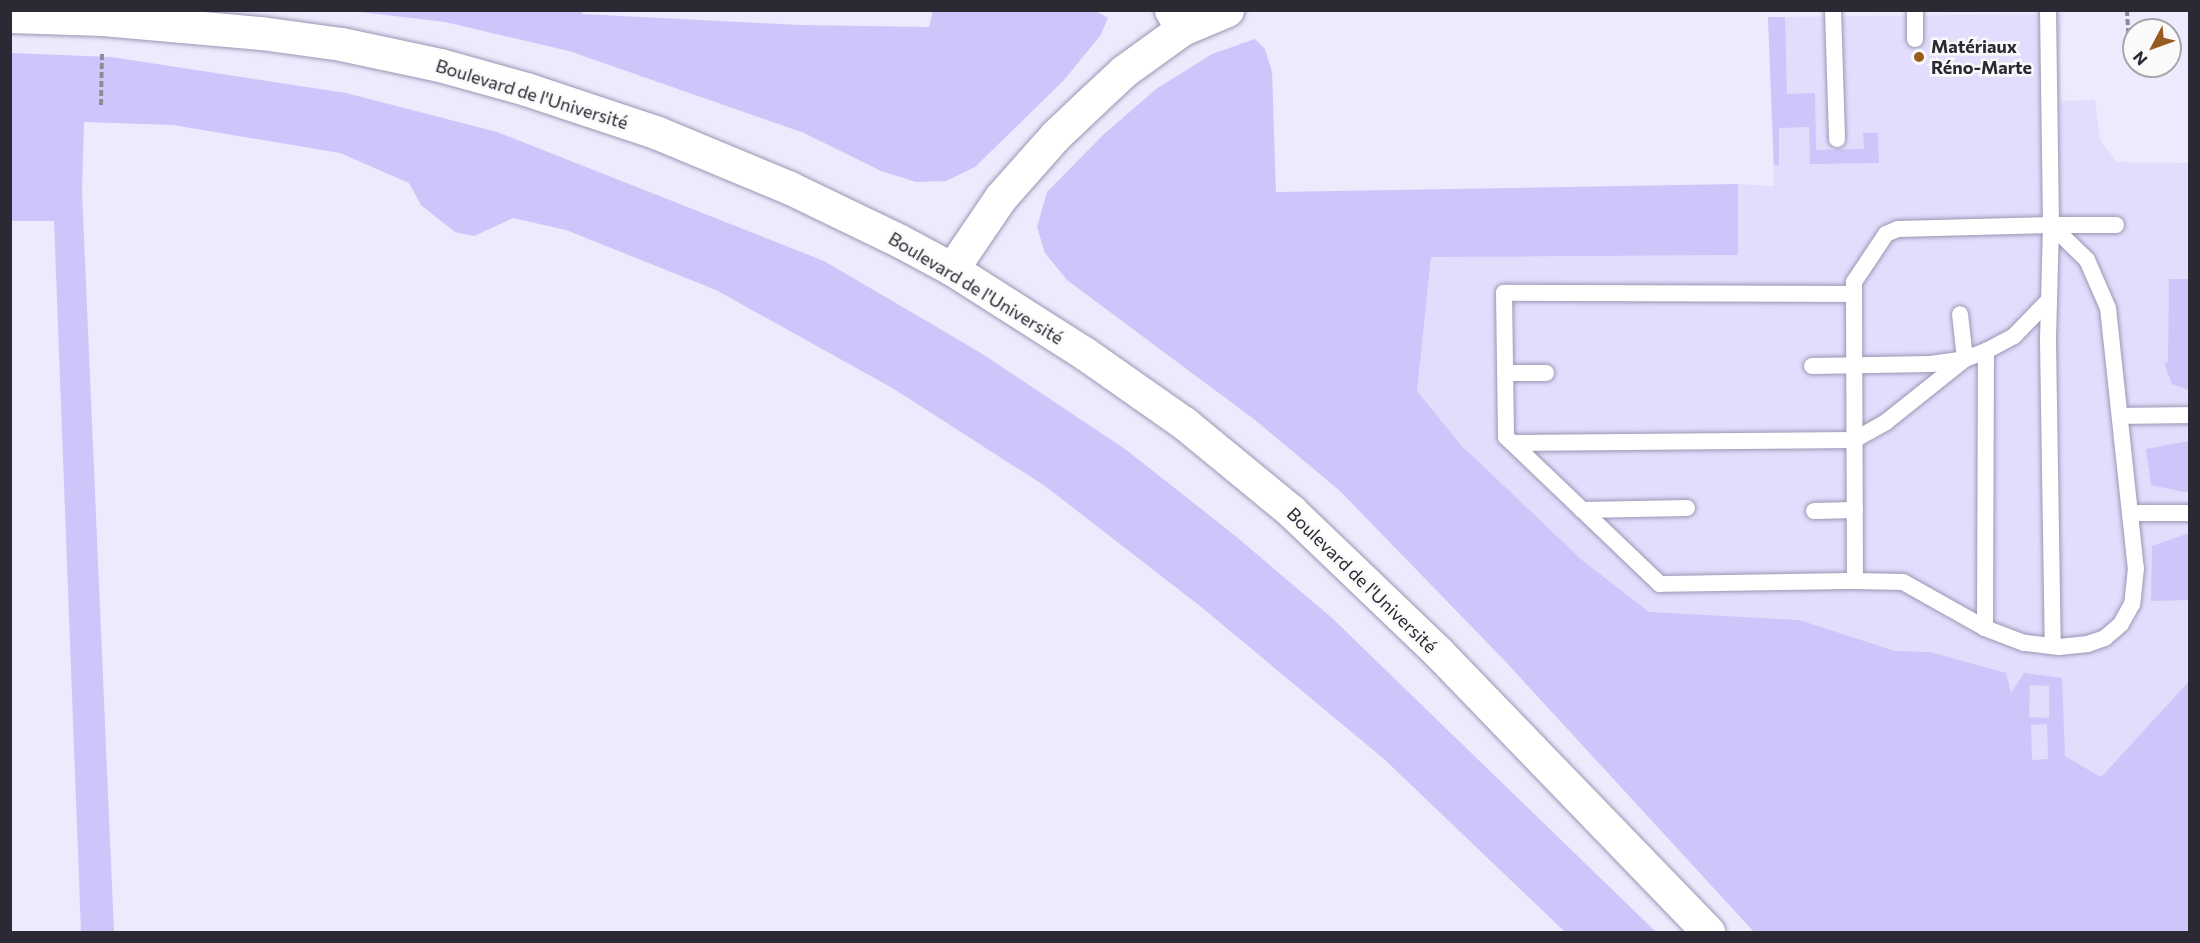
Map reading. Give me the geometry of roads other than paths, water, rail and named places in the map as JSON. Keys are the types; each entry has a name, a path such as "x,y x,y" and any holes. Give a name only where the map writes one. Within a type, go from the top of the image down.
{"main road":[{"path":"952,269 1001,197 1055,136 1177,20 1227,10"},
{"name":"Boulevard de l'Université","path":"10,16 102,19 261,33 341,44 440,65 526,89 658,133 726,160 788,187 952,269 1084,353 1175,417 1290,511 1422,636 1708,933"}],"lane":[{"path":"1833,10 1837,139"},
{"path":"1915,10 1915,39"},
{"path":"2048,10 2053,646"},
{"path":"1853,294 1504,293 1506,437 1660,584 1855,580 1903,582 1985,628 2024,643 2053,646 2088,644 2105,638 2121,624 2132,604 2136,568 2108,308 2087,260 2051,225"},
{"path":"1855,580 1853,294 1854,282 1874,249 1886,234 1898,229 2116,225"},
{"path":"1812,366 1932,364 1965,358 1986,351 2014,336 2049,300"},
{"path":"1960,314 1965,358"},
{"path":"1985,628 1986,351"},
{"path":"1513,443 1854,440 1886,422 1965,358"},
{"path":"1505,373 1546,373"},
{"path":"2120,416 2190,415"},
{"path":"1582,510 1687,508"},
{"path":"1814,512 1855,510"},
{"path":"2130,513 2190,513"}],"place":[{"name":"Matériaux Réno-Marte","path":"1919,57"}]}
